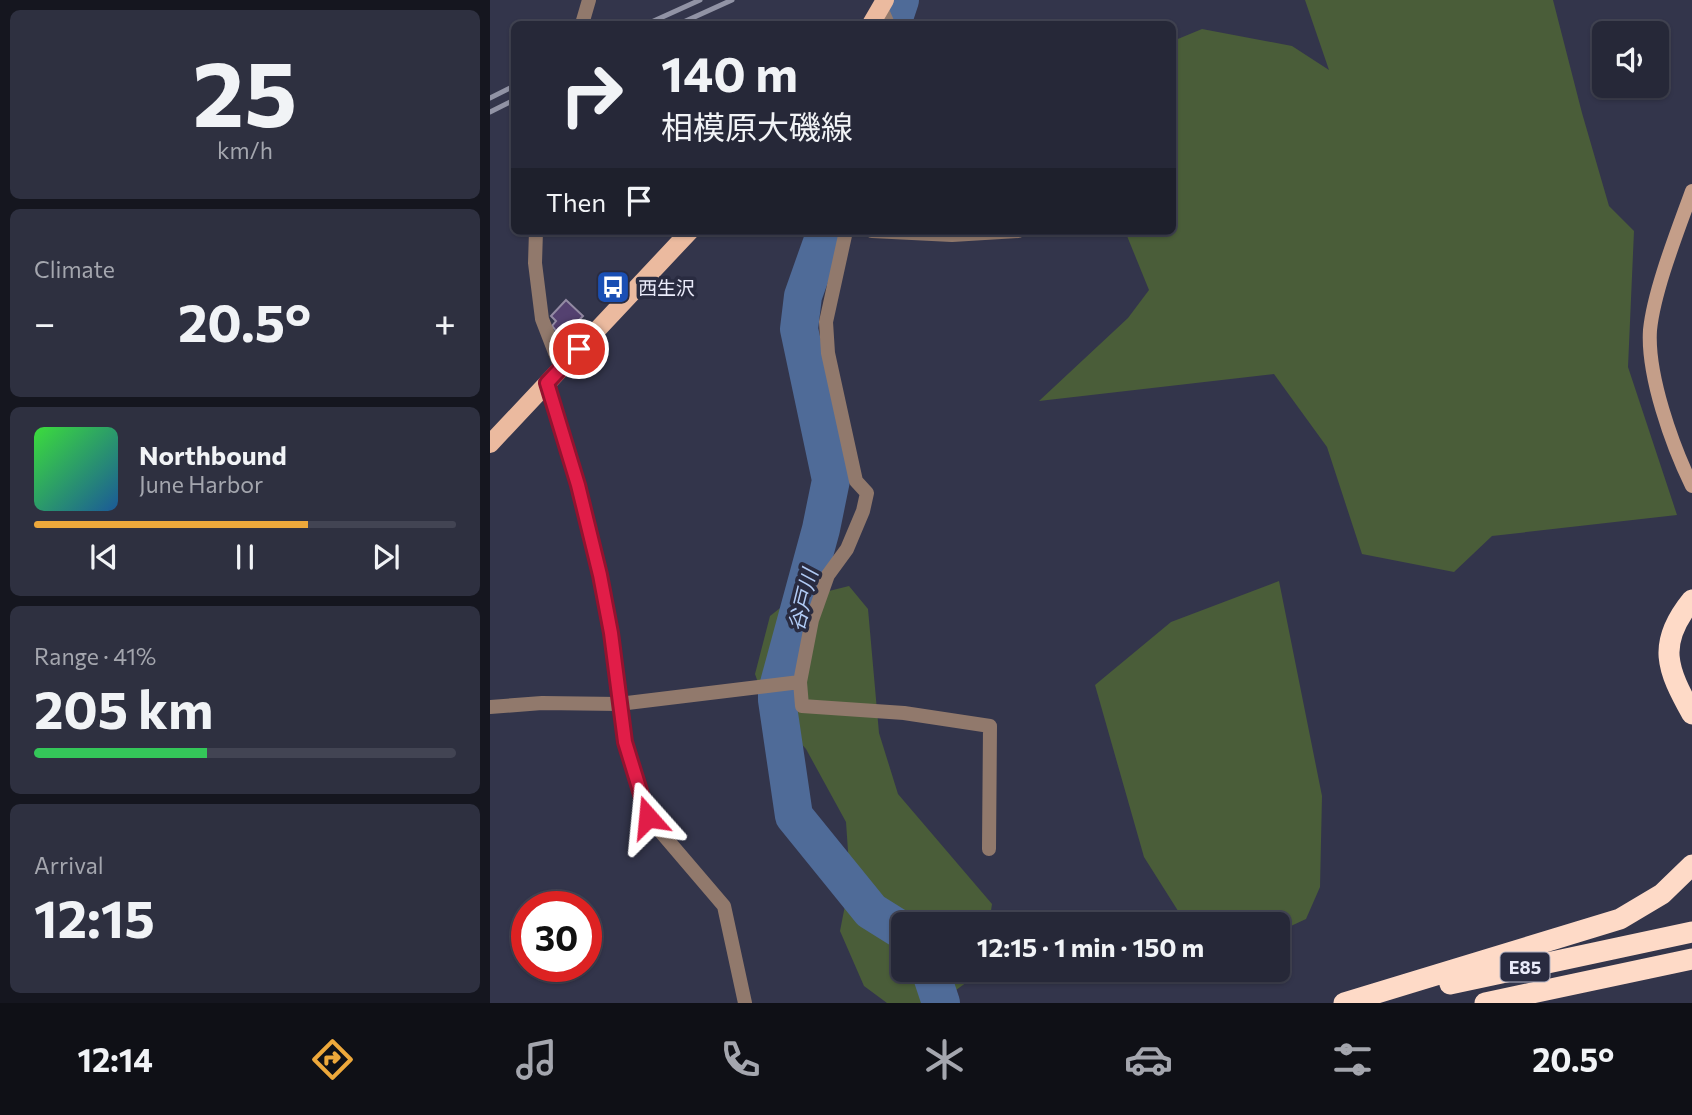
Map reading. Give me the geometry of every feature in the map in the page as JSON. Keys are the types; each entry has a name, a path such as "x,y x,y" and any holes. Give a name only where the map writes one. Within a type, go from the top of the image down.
{"highway":[{"path":"1692,600 1672,632 1668,650 1670,669 1692,714"},
{"path":"1344,1003 1620,919 1662,894 1692,865"},
{"name":"E85","path":"1359,1003 1692,932"},
{"name":"E85","path":"1485,1003 1692,959"}],"main road":[{"path":"490,444 686,235"}],"street":[{"path":"583,21 589,0"},
{"path":"1692,191 1659,292 1650,331 1660,400 1692,486"},
{"path":"536,235 535,263 542,319 561,368"},
{"path":"845,235 826,322 828,353 856,481 867,493 863,512 847,550 828,575 812,620 796,682 802,706 904,713 990,726 989,849"},
{"path":"547,383 578,485 600,575 611,633 625,742 648,817 724,906 745,1003"},
{"path":"490,707 542,703 619,704 796,682"}],"green space":[{"path":"1305,0 1553,0 1609,206 1634,231 1628,367 1677,515 1492,536 1454,572 1362,554 1327,447 1274,374 1039,401 1128,318 1149,290 1127,235 1176,235 1176,40 1202,29 1292,46 1329,70"},
{"path":"1279,581 1322,796 1320,887 1306,919 1290,926 1290,912 1179,912 1144,857 1095,685 1171,622"},
{"path":"849,586 868,609 879,733 898,794 992,904 991,912 891,912 891,982 967,982 938,1003 887,1003 864,986 840,931 850,880 846,822 806,749 765,703 755,674 770,616 789,601"}],"building":[{"path":"566,300 583,316 559,342 553,336 557,332 552,326 556,321 551,316"}],"waterway":[{"name":"谷戸川","path":"893,21 900,0"},
{"name":"谷戸川","path":"825,235 803,296 799,329 831,480 821,529 777,691 777,700 794,816 871,911 891,924"},
{"name":"谷戸川","path":"934,982 941,1003"}],"railway":[{"path":"654,21 700,0"},
{"path":"686,21 732,0"},
{"path":"490,98 511,88"},
{"path":"490,112 511,102"}],"place":[{"name":"西生沢","path":"613,287"}],"route":[{"path":"579,349 547,383 578,485 600,575 611,633 625,742 648,817"}]}
